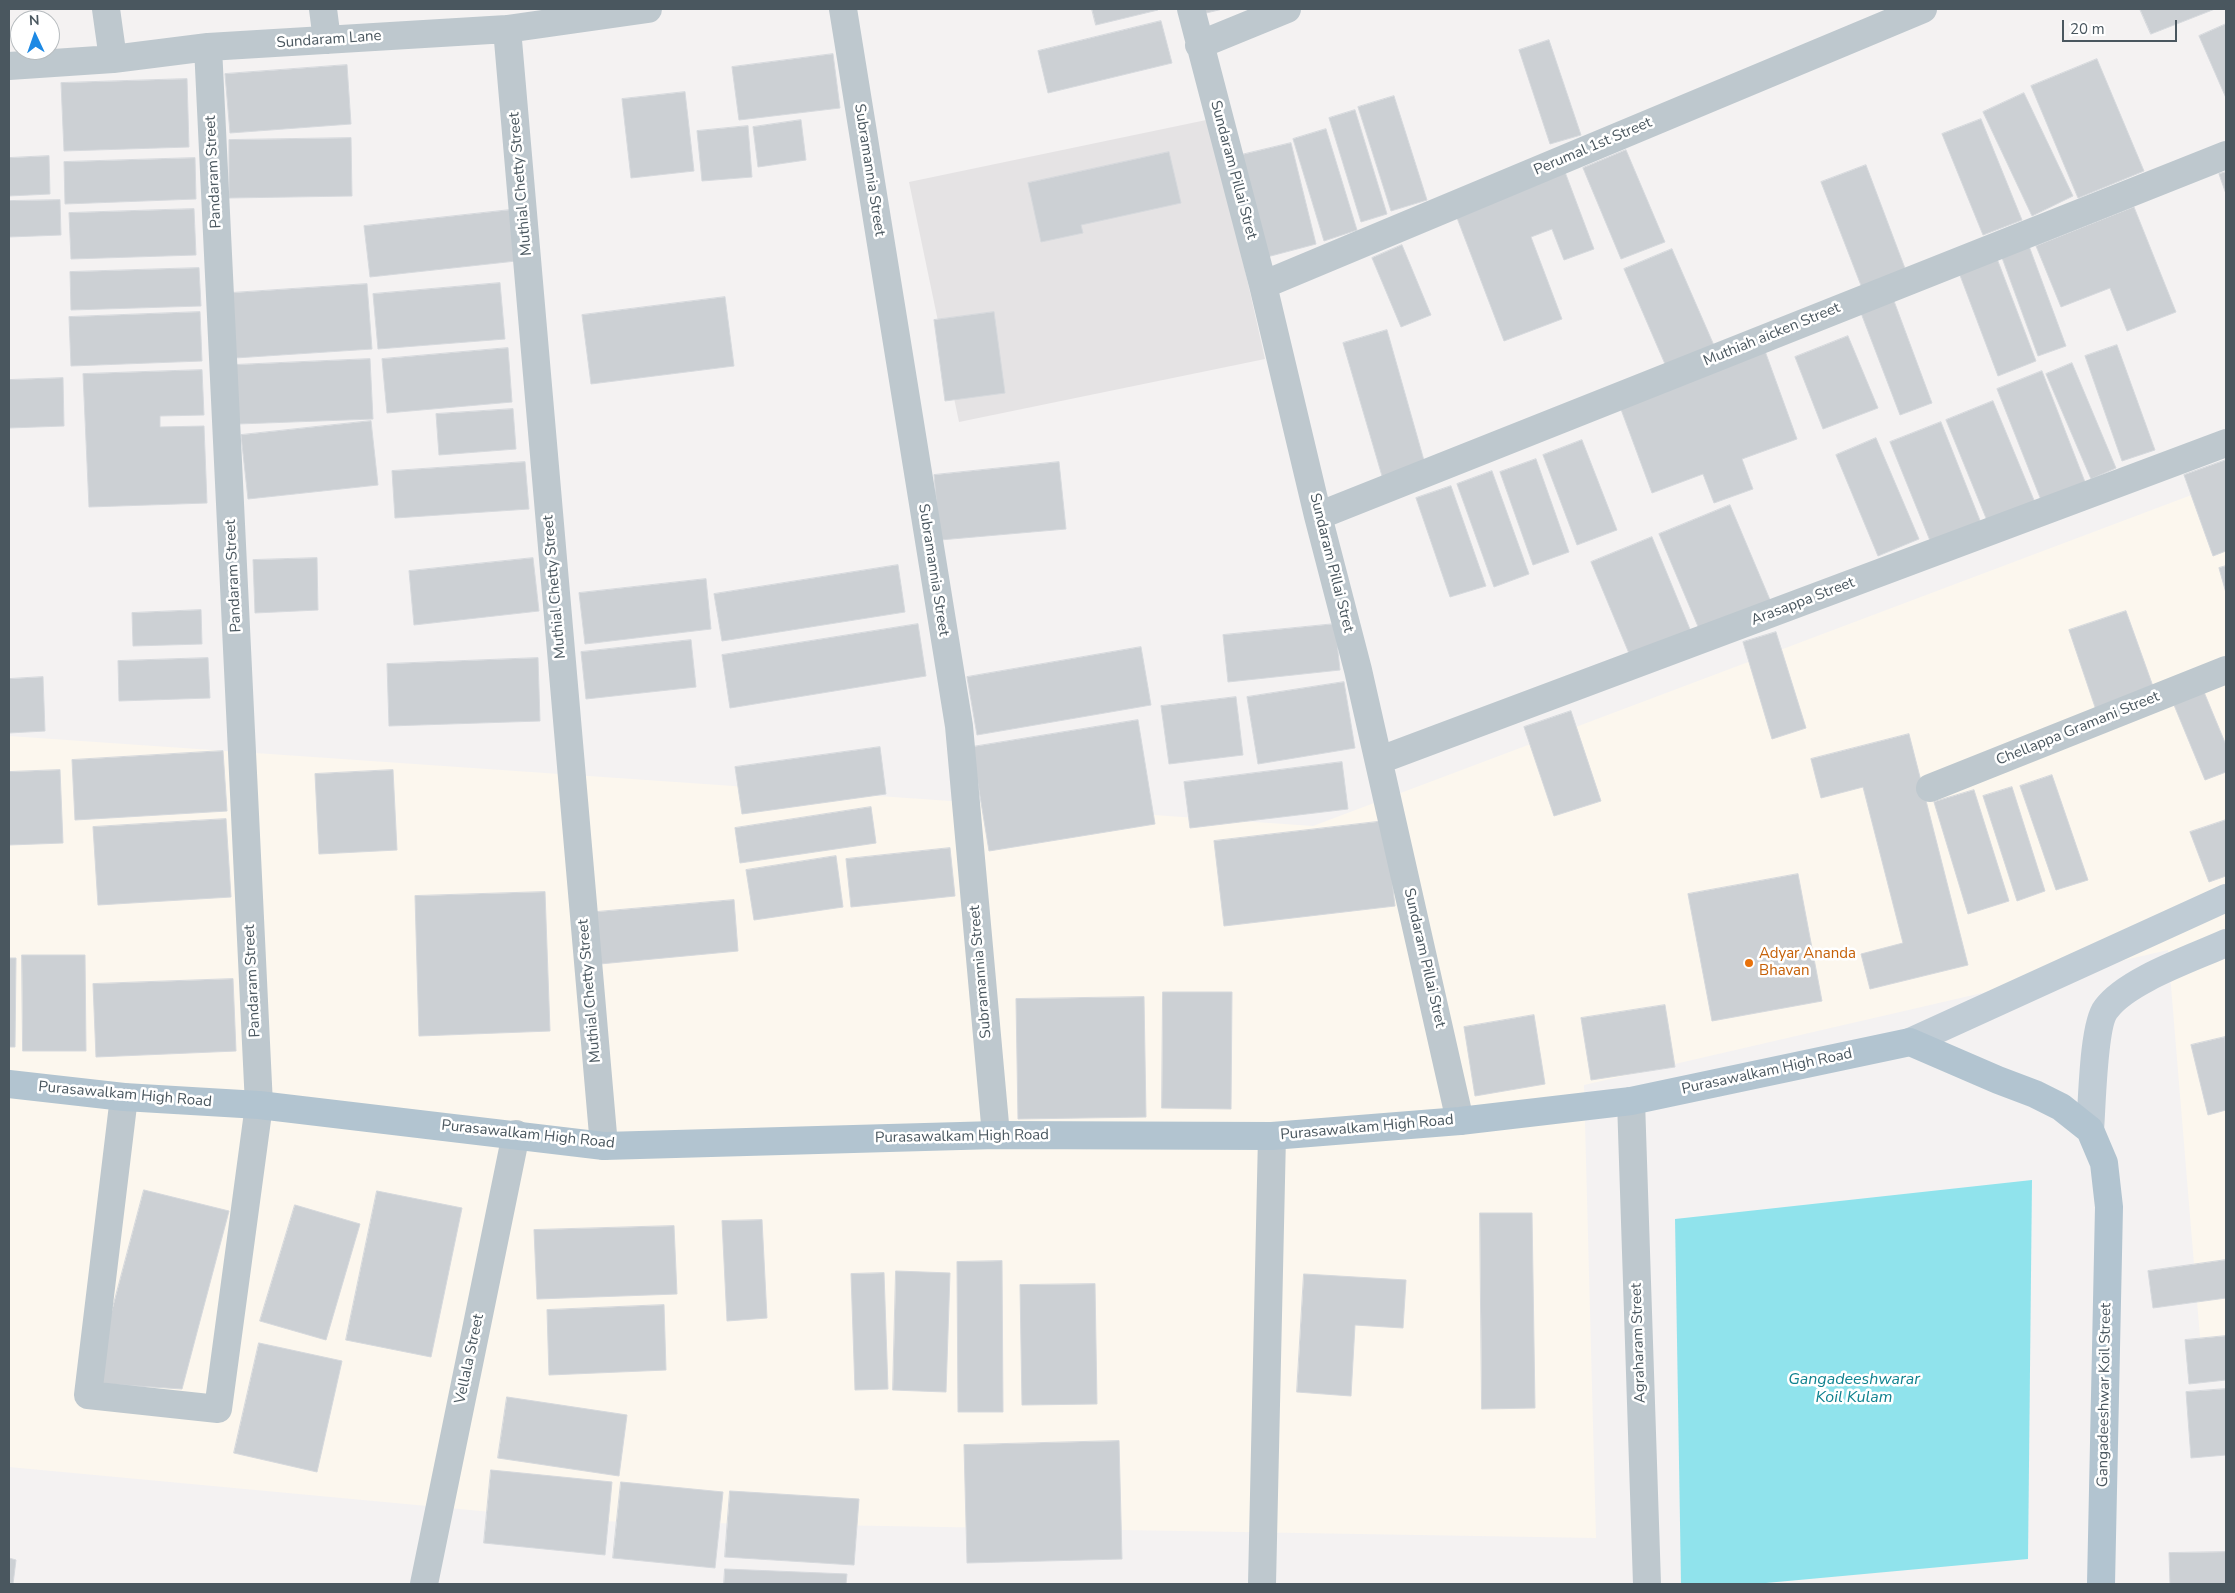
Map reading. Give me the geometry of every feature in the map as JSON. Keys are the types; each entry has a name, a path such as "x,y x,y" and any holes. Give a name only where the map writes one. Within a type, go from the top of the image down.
{"main road":[{"name":"Purasawalkam High Road","path":"9,1084 124,1097 259,1105 516,1134 604,1146 996,1135 1272,1136 1460,1121 1631,1102 1910,1042 2226,898"},
{"path":"2090,1130 2095,1052 2105,1010 2131,986 2226,943"},
{"path":"1910,1042 2061,1107 2090,1130"},
{"name":"Gangadeeshwar Koil Street","path":"2090,1130 2104,1164 2109,1207 2101,1584"}],"street":[{"path":"106,9 113,59"},
{"path":"323,9 327,40"},
{"name":"Sundaram Lane","path":"9,66 113,59 208,48 507,29 648,9"},
{"name":"Subramannia Street","path":"842,9 958,726 996,1135"},
{"name":"Sundaram Pillai Stret","path":"1191,9 1263,285 1318,516 1380,760 1460,1121"},
{"path":"1199,45 1287,9"},
{"name":"Perumal 1st Street","path":"1263,285 1923,9"},
{"name":"Muthial Chetty Street","path":"507,29 604,1146"},
{"name":"Pandaram Street","path":"124,1097 88,1395 218,1409 259,1105 208,48"},
{"name":"Muthiah aicken Street","path":"1318,516 2226,154"},
{"name":"Arasappa Street","path":"1380,760 2226,443"},
{"name":"Chellappa Gramani Street","path":"1930,788 2226,670"},
{"name":"Agraharam Street","path":"1631,1102 1647,1584"},
{"name":"Vellala Street","path":"424,1584 516,1134"},
{"path":"1262,1584 1272,1136"}],"shaded area":[{"path":"1211,119 1265,359 959,422 909,182"},
{"path":"2226,482 2226,1340 2201,1349 2168,950 1584,1085 1596,1538 588,1521 9,1467 9,736 1313,826"}],"water":[{"name":"Gangadeeshwarar Koil Kulam","path":"2032,1180 2028,1559 1755,1584 1681,1584 1675,1219"}],"building":[{"path":"1092,9 1157,9 1158,10 1096,25"},
{"path":"1201,9 1223,9 1202,14"},
{"path":"2140,9 2215,9 2151,34"},
{"path":"1161,21 1172,63 1048,93 1038,51"},
{"path":"2226,24 2226,98 2199,36"},
{"path":"1549,40 1581,135 1550,144 1519,50"},
{"path":"833,54 840,108 739,120 732,67"},
{"path":"2097,59 2144,171 2078,198 2031,86"},
{"path":"347,65 351,124 230,133 225,74"},
{"path":"187,79 189,147 64,151 61,83"},
{"path":"685,92 694,171 631,178 622,99"},
{"path":"2024,93 2073,196 2032,216 1983,112"},
{"path":"1394,96 1427,200 1391,211 1358,107"},
{"path":"1355,110 1387,214 1361,222 1329,118"},
{"path":"1981,119 2022,220 1983,235 1942,134"},
{"path":"801,120 806,160 758,167 753,127"},
{"path":"748,126 752,177 702,181 697,131"},
{"path":"1326,129 1357,230 1324,241 1293,139"},
{"path":"351,138 352,196 229,198 229,140"},
{"path":"1291,143 1316,244 1267,257 1241,155"},
{"path":"1626,150 1665,242 1621,259 1583,168"},
{"path":"1169,152 1181,203 1081,225 1083,233 1041,242 1028,183"},
{"path":"49,156 50,194 9,196 9,158"},
{"path":"195,158 196,199 65,204 64,162"},
{"path":"1562,164 1594,249 1564,260 1552,229 1531,237 1562,319 1504,341 1454,210"},
{"path":"1866,165 1906,271 1862,288 1821,182"},
{"path":"2226,172 2226,194 2219,174"},
{"path":"60,200 61,235 9,237 9,201"},
{"path":"2134,207 2176,312 2127,331 2110,288 2061,307 2036,246"},
{"path":"194,209 196,255 71,259 69,213"},
{"path":"510,210 516,261 370,277 364,226"},
{"path":"1402,245 1431,315 1401,327 1372,258"},
{"path":"2029,246 2066,346 2038,356 2001,255"},
{"path":"1672,249 1716,350 1668,371 1624,269"},
{"path":"1996,256 2036,361 1998,376 1958,270"},
{"path":"199,268 201,306 71,310 70,272"},
{"path":"500,283 505,339 378,349 373,294"},
{"path":"367,284 372,349 235,358 231,293"},
{"path":"725,297 734,366 591,384 582,315"},
{"path":"1894,301 1932,403 1900,415 1861,313"},
{"path":"200,312 202,361 71,366 69,317"},
{"path":"994,312 1005,393 945,401 934,320"},
{"path":"1387,330 1425,464 1382,476 1343,343"},
{"path":"1848,336 1878,408 1823,429 1795,357"},
{"path":"2117,345 2155,450 2122,461 2085,356"},
{"path":"508,348 512,402 387,413 382,359"},
{"path":"1765,351 1797,439 1742,459 1753,489 1714,503 1703,474 1652,493 1619,404"},
{"path":"370,359 373,419 238,424 234,365"},
{"path":"2072,363 2116,468 2091,479 2046,374"},
{"path":"202,370 204,415 160,416 160,427 204,426 207,503 89,507 83,374"},
{"path":"2042,371 2085,482 2041,500 1997,389"},
{"path":"63,378 64,426 9,428 9,380"},
{"path":"1993,401 2036,505 1988,523 1946,420"},
{"path":"513,409 516,449 439,455 436,414"},
{"path":"371,421 378,485 248,499 241,435"},
{"path":"1941,422 1983,528 1933,548 1890,442"},
{"path":"1876,438 1919,539 1878,556 1836,455"},
{"path":"1582,440 1617,530 1577,545 1543,455"},
{"path":"1536,459 1569,552 1533,565 1500,472"},
{"path":"2226,460 2226,551 2213,556 2184,475"},
{"path":"525,462 529,509 395,518 392,471"},
{"path":"1059,462 1066,529 940,540 934,475"},
{"path":"1492,471 1529,574 1494,587 1457,484"},
{"path":"1451,486 1486,586 1450,597 1416,498"},
{"path":"1730,505 1773,607 1702,636 1659,534"},
{"path":"1652,537 1694,639 1633,663 1591,562"},
{"path":"317,558 318,610 255,613 253,560"},
{"path":"533,558 539,611 414,625 409,571"},
{"path":"898,565 905,612 722,641 714,594"},
{"path":"2226,566 2226,593 2219,568"},
{"path":"706,579 711,629 585,644 579,593"},
{"path":"201,610 202,644 133,646 132,613"},
{"path":"2126,611 2155,692 2097,713 2069,630"},
{"path":"918,624 926,676 730,708 722,655"},
{"path":"1335,624 1340,670 1228,682 1223,635"},
{"path":"1776,632 1806,728 1772,739 1743,642"},
{"path":"691,640 696,687 586,699 581,652"},
{"path":"1141,647 1151,705 977,735 967,677"},
{"path":"208,658 210,698 119,701 118,661"},
{"path":"538,658 540,721 389,726 387,664"},
{"path":"43,677 45,731 9,733 9,679"},
{"path":"1344,682 1355,748 1258,764 1247,697"},
{"path":"2204,692 2226,745 2226,772 2205,780 2174,705"},
{"path":"1236,697 1243,755 1169,764 1161,706"},
{"path":"1571,711 1601,801 1554,816 1524,727"},
{"path":"1138,720 1155,824 989,851 972,747"},
{"path":"1909,734 1968,965 1870,989 1861,954 1903,943 1863,787 1821,798 1811,759"},
{"path":"880,747 886,794 742,814 735,767"},
{"path":"223,751 227,811 75,820 72,760"},
{"path":"1342,762 1348,809 1190,828 1184,782"},
{"path":"60,770 63,843 9,845 9,772"},
{"path":"393,770 397,850 319,854 315,774"},
{"path":"2052,775 2088,880 2056,890 2020,786"},
{"path":"2012,787 2045,891 2017,901 1983,796"},
{"path":"1974,790 2009,901 1968,914 1934,802"},
{"path":"871,807 876,843 740,863 735,828"},
{"path":"226,819 231,897 98,905 93,827"},
{"path":"2226,820 2226,876 2209,882 2190,832"},
{"path":"1385,821 1395,906 1224,926 1214,841"},
{"path":"950,848 955,896 851,907 846,859"},
{"path":"836,856 843,907 754,920 746,870"},
{"path":"1798,874 1822,1001 1712,1021 1688,894"},
{"path":"545,892 550,1031 419,1036 415,896"},
{"path":"734,900 738,951 589,965 585,913"},
{"path":"22,955 85,955 86,1051 23,1051"},
{"path":"9,958 16,958 15,1047 9,1047"},
{"path":"233,979 236,1051 96,1057 93,984"},
{"path":"1163,992 1232,992 1231,1109 1162,1108"},
{"path":"1144,997 1146,1117 1018,1119 1016,999"},
{"path":"1665,1005 1675,1067 1591,1080 1581,1018"},
{"path":"1534,1015 1545,1084 1475,1096 1464,1027"},
{"path":"2225,1037 2226,1110 2208,1115 2191,1045"},
{"path":"144,1190 229,1211 182,1389 93,1383"},
{"path":"377,1191 462,1208 431,1357 346,1340"},
{"path":"295,1205 360,1224 326,1340 260,1321"},
{"path":"1480,1213 1532,1213 1535,1408 1482,1409"},
{"path":"762,1220 767,1318 727,1321 722,1221"},
{"path":"674,1226 677,1294 537,1299 534,1230"},
{"path":"2226,1260 2226,1298 2153,1308 2148,1271"},
{"path":"1002,1261 1003,1412 958,1412 957,1262"},
{"path":"896,1271 950,1273 946,1392 893,1390"},
{"path":"884,1273 888,1389 855,1390 851,1274"},
{"path":"1304,1274 1406,1280 1403,1328 1355,1325 1351,1396 1297,1392"},
{"path":"1095,1284 1097,1404 1022,1405 1020,1285"},
{"path":"664,1305 666,1370 549,1375 547,1310"},
{"path":"2226,1336 2226,1380 2189,1384 2185,1340"},
{"path":"259,1343 342,1361 317,1472 234,1453"},
{"path":"2226,1389 2226,1455 2191,1458 2186,1392"},
{"path":"507,1397 627,1415 619,1476 498,1458"},
{"path":"1119,1441 1122,1559 967,1563 964,1445"},
{"path":"491,1470 612,1482 605,1555 484,1543"},
{"path":"621,1482 723,1492 715,1568 613,1558"},
{"path":"730,1491 859,1499 854,1565 725,1557"},
{"path":"2226,1552 2226,1584 2170,1584 2169,1553"},
{"path":"9,1558 16,1560 13,1584 9,1584"},
{"path":"725,1569 847,1574 846,1584 724,1584"}],"place":[{"name":"Adyar Ananda Bhavan","path":"1749,963"}]}
